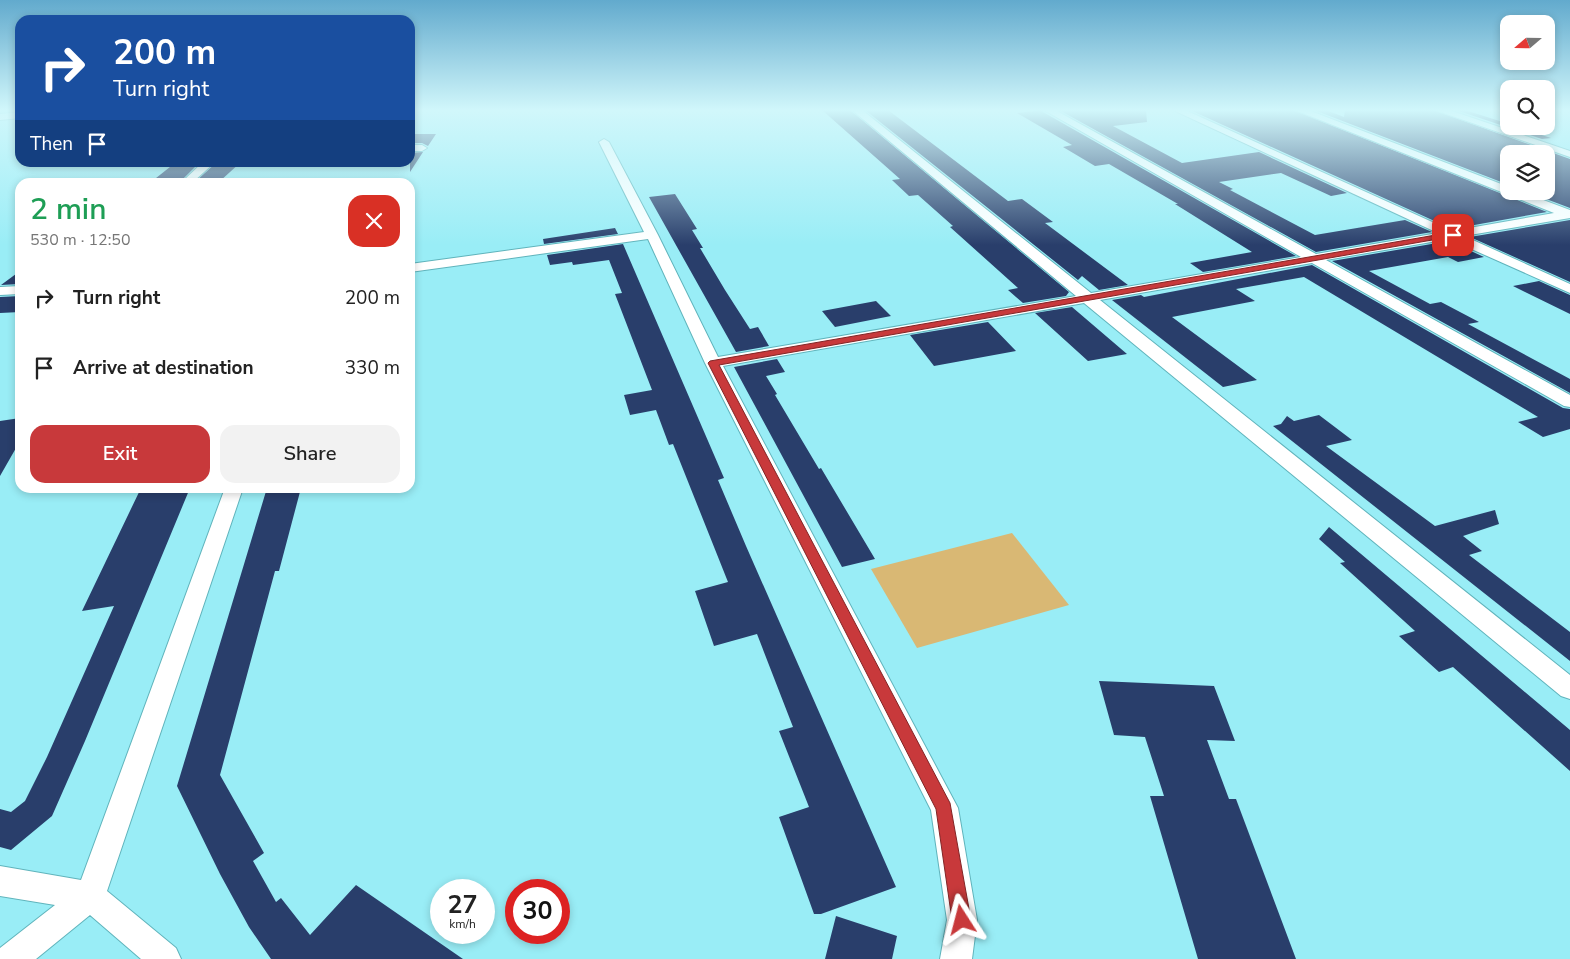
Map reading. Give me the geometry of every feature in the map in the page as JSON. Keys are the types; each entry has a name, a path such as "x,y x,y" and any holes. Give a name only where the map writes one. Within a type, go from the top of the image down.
{"street":[{"path":"611,155 652,235 713,363 944,808 962,920 956,959"},
{"path":"911,155 1570,689"},
{"path":"1129,155 1570,402"},
{"path":"1276,155 1570,289"},
{"path":"1415,155 1569,214"},
{"path":"192,178 204,167"},
{"path":"713,363 1569,214"},
{"path":"415,267 652,235"},
{"path":"0,291 15,290"},
{"path":"11,959 90,896 232,493"},
{"path":"0,881 90,896 165,959"}],"shaded area":[{"path":"1012,533 1069,605 917,648 871,569"}],"building":[{"path":"415,155 421,155 415,164"},
{"path":"873,155 904,155 1069,292 1066,296 1023,303 1008,290 1018,288 950,227 953,226 918,195 909,196 892,180 900,179"},
{"path":"921,155 947,155 1008,201 1022,199 1053,222 1045,223 1128,285 1099,290 1082,276 1078,280"},
{"path":"1076,155 1118,155 1296,256 1203,272 1190,263 1252,252 1175,204 1178,204 1109,164 1095,166"},
{"path":"1140,155 1167,155 1182,163 1240,155 1265,155 1347,193 1331,196 1281,173 1219,182 1233,189 1230,190 1315,235 1405,220 1432,232 1316,252"},
{"path":"1289,155 1404,155 1500,193 1500,200 1517,200 1547,212 1452,229"},
{"path":"1430,155 1500,155 1500,182"},
{"path":"1555,155 1570,159 1570,208 1549,200 1555,200"},
{"path":"170,167 195,167 184,178 156,178"},
{"path":"212,167 236,167 223,178 199,178"},
{"path":"675,194 697,229 692,230 703,248 700,248 725,290 750,329 758,327 769,346 736,352 649,197"},
{"path":"1570,220 1570,282 1470,237"},
{"path":"615,228 618,234 544,244 543,239"},
{"path":"1449,241 1484,257 1458,262 1448,257 1369,271 1430,304 1441,302 1479,322 1468,324 1570,379 1570,393 1332,261"},
{"path":"623,244 724,478 718,480 746,546 896,887 821,914 814,914 779,817 809,807 779,731 793,727 757,634 714,646 695,591 728,582 673,444 669,445 656,410 630,415 624,395 652,390 615,294 622,293 609,260 573,265 572,262 550,265 547,255"},
{"path":"1312,265 1563,408 1570,409 1570,429 1543,437 1518,422 1538,417 1304,277 1236,289 1255,301 1172,317 1257,380 1223,387 1112,300 1141,295 1144,297"},
{"path":"15,275 15,284 1,285"},
{"path":"1539,281 1570,295 1570,314 1513,286"},
{"path":"15,296 15,312 0,313 0,297"},
{"path":"876,301 891,316 835,327 822,311"},
{"path":"1072,307 1127,354 1088,361 1035,313"},
{"path":"988,322 1016,351 934,366 910,335"},
{"path":"777,359 785,372 766,376 777,394 775,395 875,559 842,567 734,367"},
{"path":"1319,415 1352,440 1326,446 1435,526 1495,510 1499,524 1463,536 1482,551 1469,555 1570,632 1570,661 1273,426 1281,424 1287,416 1294,421"},
{"path":"15,419 15,450 0,476 0,421"},
{"path":"139,493 188,493 52,816 11,850 0,847 0,809 11,812 25,801 47,757 114,606 82,611"},
{"path":"265,493 300,493 279,571 275,571 220,775 264,853 253,861 276,902 281,898 310,935 356,885 430,936 430,944 441,944 463,959 271,959 249,927 220,874 177,786"},
{"path":"1329,527 1570,730 1570,771 1453,667 1439,672 1399,636 1415,631 1340,563 1345,562 1319,539"},
{"path":"1099,681 1214,686 1235,741 1207,740 1229,799 1236,799 1296,959 1198,959 1150,796 1164,796 1145,737 1114,735"},
{"path":"836,916 897,936 892,959 825,959"}],"route":[{"path":"962,920 944,808 713,363 929,324 1453,235"}]}
